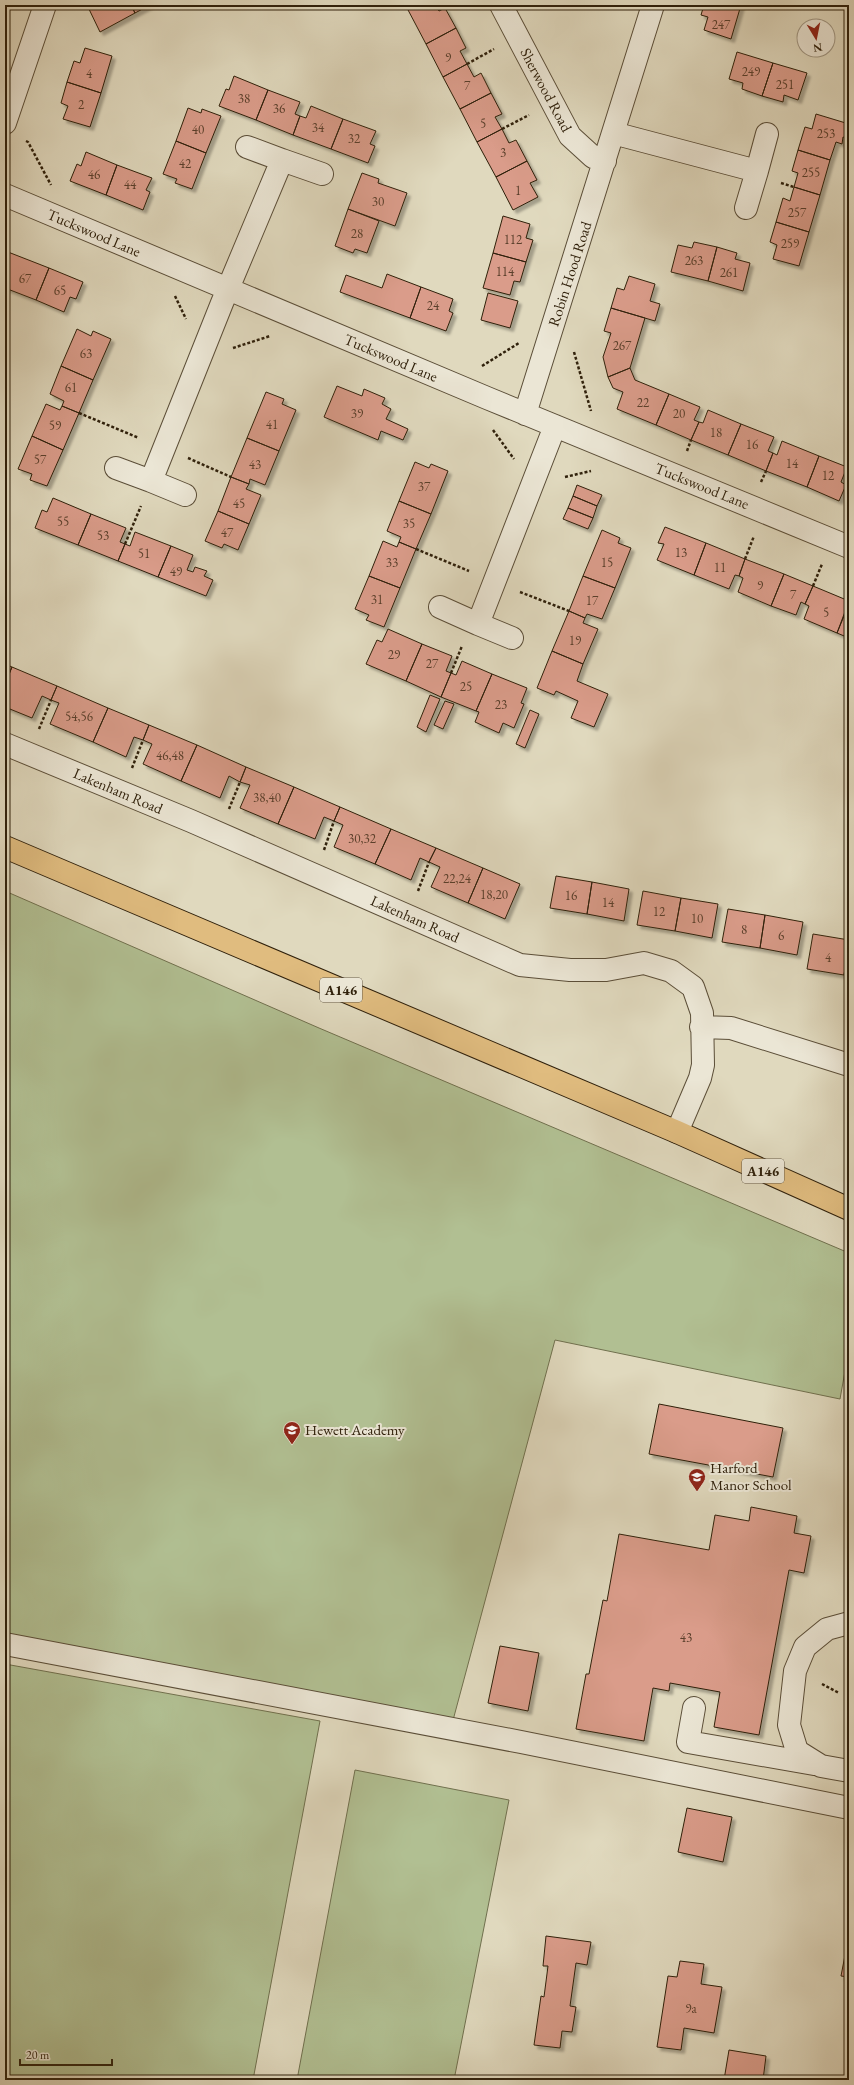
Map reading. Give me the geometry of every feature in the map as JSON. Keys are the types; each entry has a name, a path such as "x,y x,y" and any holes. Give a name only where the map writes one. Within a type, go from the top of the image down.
{"highway":[{"name":"A146","path":"5,847 677,1132 849,1209"}],"street":[{"path":"5,123 45,5"},
{"name":"Sherwood Road","path":"501,5 570,136 593,157 605,161"},
{"name":"Robin Hood Road","path":"525,414 653,5"},
{"path":"614,133 757,170"},
{"path":"746,208 768,134"},
{"path":"247,147 322,174"},
{"path":"151,481 227,290 282,160"},
{"name":"Tuckswood Lane","path":"5,195 227,290 849,547"},
{"path":"478,624 554,426"},
{"path":"116,468 185,495"},
{"path":"440,607 512,638"},
{"name":"Lakenham Road","path":"5,744 191,821 520,965 570,970 606,970 644,963 670,971 693,987 702,1013 701,1027 703,1064 700,1078 677,1132"},
{"path":"701,1027 731,1028 849,1065"},
{"path":"821,1766 797,1751 789,1726 795,1671 805,1647 827,1629 849,1623"},
{"path":"5,1644 520,1742 849,1808"},
{"path":"694,1708 688,1742 849,1771"}],"path":[{"path":"22,140 28,142 57,197 52,215"},
{"path":"125,544 151,481"}],"green space":[{"path":"5,891 319,1028 849,1253 849,1349 840,1399 555,1340 452,1724 5,1637"},
{"path":"5,1664 320,1721 253,2080 5,2080"},
{"path":"355,1770 509,1800 454,2080 297,2080"}],"building":[{"path":"92,5 131,5 135,13 100,32 88,7"},
{"path":"131,5 150,5 135,13"},
{"path":"413,5 435,5 439,11 445,8 456,28 426,44 407,8"},
{"path":"704,5 741,5 731,39 704,30 708,17 701,15"},
{"path":"456,28 466,48 460,51 467,64 443,77 426,44"},
{"path":"85,48 112,56 101,93 67,82 74,61 80,63"},
{"path":"737,52 773,63 762,96 742,89 743,83 729,79"},
{"path":"773,63 807,73 798,100 784,95 783,102 762,96"},
{"path":"467,64 474,77 481,73 491,93 460,109 443,77"},
{"path":"234,76 268,90 256,120 219,106 226,89 229,90"},
{"path":"67,82 101,93 90,127 63,119 68,106 61,103"},
{"path":"268,90 300,102 295,114 300,116 293,135 256,120"},
{"path":"491,93 502,114 495,117 502,129 477,142 460,109"},
{"path":"311,106 343,119 331,149 293,135 300,116 306,118"},
{"path":"188,108 201,113 202,109 221,116 206,153 176,141"},
{"path":"816,114 849,124 849,139 843,137 842,144 836,142 830,160 798,150 805,127 812,129"},
{"path":"343,119 376,131 370,144 375,146 368,163 331,149"},
{"path":"502,129 509,143 516,140 527,161 496,177 477,142"},
{"path":"176,141 206,153 192,189 175,183 177,179 163,174"},
{"path":"798,150 830,160 820,195 794,187 798,173 792,171"},
{"path":"86,152 117,165 106,195 70,181 77,164 81,166"},
{"path":"527,161 537,180 530,183 538,197 513,210 496,177"},
{"path":"117,165 152,178 146,190 150,192 143,210 106,195"},
{"path":"362,173 379,179 378,183 407,193 395,226 348,209"},
{"path":"794,187 820,195 809,232 776,222 783,198 790,201"},
{"path":"348,209 379,221 367,253 355,249 353,253 335,246"},
{"path":"503,216 530,224 526,238 533,240 526,262 493,253"},
{"path":"776,222 809,232 799,266 773,259 777,245 770,242"},
{"path":"694,242 717,247 708,281 671,272 678,245 692,248"},
{"path":"717,247 737,253 735,259 750,263 743,291 708,281"},
{"path":"8,252 49,268 36,300 5,288 5,259"},
{"path":"493,253 526,262 520,282 514,281 510,295 483,288"},
{"path":"49,268 83,282 76,299 70,297 64,312 36,300"},
{"path":"387,274 421,287 410,318 340,292 346,275 382,288"},
{"path":"629,276 655,284 650,301 660,304 655,321 611,308 617,288 624,290"},
{"path":"421,287 453,299 449,311 453,313 446,331 410,318"},
{"path":"488,293 518,301 510,328 481,320"},
{"path":"611,308 645,318 630,368 608,377 603,357 611,333 604,331"},
{"path":"77,329 91,336 93,331 111,339 93,380 61,366"},
{"path":"61,366 93,380 79,413 62,406 64,401 50,394"},
{"path":"630,368 635,380 669,394 656,425 617,409 623,392 613,388 608,377"},
{"path":"337,386 362,396 364,389 385,398 382,404 391,409 386,419 408,429 403,440 381,431 378,440 324,417"},
{"path":"266,392 284,399 282,404 296,410 279,451 247,438"},
{"path":"669,394 700,407 694,420 699,422 691,440 656,425"},
{"path":"46,404 60,410 62,406 79,413 63,450 32,436"},
{"path":"708,410 741,424 728,455 691,440 699,422 703,423"},
{"path":"741,424 774,437 768,451 773,453 766,471 728,455"},
{"path":"32,436 63,450 47,486 30,480 32,474 18,469"},
{"path":"247,438 279,451 265,485 250,479 249,484 231,477"},
{"path":"782,441 819,456 807,487 766,471 773,453 777,455"},
{"path":"819,456 847,467 841,482 846,485 839,501 807,487"},
{"path":"415,462 429,468 431,464 448,471 431,514 399,501"},
{"path":"231,477 249,484 246,489 261,495 249,524 218,511"},
{"path":"577,485 602,495 597,506 573,496"},
{"path":"573,496 597,506 593,518 568,508"},
{"path":"53,498 91,514 78,545 35,528 42,510 47,512"},
{"path":"399,501 431,514 416,549 399,542 401,537 387,531"},
{"path":"568,508 593,518 588,529 563,519"},
{"path":"218,511 249,524 238,550 224,544 222,548 205,541"},
{"path":"91,514 126,528 120,542 125,544 118,561 78,545"},
{"path":"665,527 706,543 694,575 657,560 664,544 658,543"},
{"path":"602,530 620,538 618,543 631,548 615,588 583,576"},
{"path":"135,532 171,546 158,577 118,561 125,544 130,546"},
{"path":"383,541 397,547 399,542 416,549 400,588 369,576"},
{"path":"706,543 745,559 739,576 735,575 729,589 694,575"},
{"path":"171,546 193,555 187,570 193,572 195,567 207,571 204,576 213,580 206,596 158,577"},
{"path":"745,559 784,574 771,606 738,592 743,578 739,576"},
{"path":"784,574 813,586 805,604 801,602 796,615 771,606"},
{"path":"369,576 400,588 384,627 366,620 369,615 355,609"},
{"path":"583,576 615,588 602,619 587,614 585,618 569,611"},
{"path":"813,586 849,601 837,633 804,619 809,606 805,604"},
{"path":"849,604 849,638 837,633"},
{"path":"569,611 585,618 583,623 598,629 583,664 552,651"},
{"path":"388,629 422,644 406,681 366,664 377,640 382,642"},
{"path":"422,644 452,656 446,671 451,673 441,697 406,681"},
{"path":"552,651 583,664 577,681 608,694 594,727 571,718 578,701 556,691 554,695 537,688"},
{"path":"462,661 492,674 476,711 441,697 451,673 456,675"},
{"path":"5,664 12,667 5,684"},
{"path":"12,667 57,686 51,700 42,696 32,718 5,707 5,684"},
{"path":"492,674 527,688 521,703 524,704 514,728 503,723 499,733 475,722 479,712 476,711"},
{"path":"57,686 108,708 93,742 50,724 59,703 51,700"},
{"path":"430,695 440,699 426,732 417,727"},
{"path":"445,701 454,704 443,729 434,725"},
{"path":"108,708 149,725 143,740 134,737 126,757 93,742"},
{"path":"530,710 539,714 525,748 516,744"},
{"path":"149,725 197,745 181,781 143,764 152,744 143,740"},
{"path":"849,734 849,757 845,756"},
{"path":"197,745 246,767 240,782 229,776 220,798 181,781"},
{"path":"246,767 294,787 278,824 240,808 250,785 240,782"},
{"path":"294,787 340,807 334,821 324,817 315,839 278,824"},
{"path":"340,807 391,829 375,864 334,847 343,825 334,821"},
{"path":"391,829 436,848 429,862 420,858 411,880 375,864"},
{"path":"436,848 483,868 468,903 431,887 440,867 429,862"},
{"path":"483,868 520,884 505,919 468,903"},
{"path":"556,876 592,882 587,914 550,908"},
{"path":"592,882 629,889 624,921 587,914"},
{"path":"643,891 681,898 675,931 637,925"},
{"path":"681,898 718,904 712,938 675,931"},
{"path":"728,909 765,915 760,948 722,942"},
{"path":"765,915 803,922 797,955 760,948"},
{"path":"813,934 849,940 844,975 807,969"},
{"path":"849,946 849,976 844,975"},
{"path":"659,1404 783,1428 773,1477 649,1454"},
{"path":"751,1507 797,1516 794,1533 811,1536 804,1573 789,1570 759,1735 714,1727 720,1692 670,1683 669,1691 653,1688 644,1741 576,1729 586,1674 589,1674 603,1600 607,1601 619,1534 709,1550 715,1515 749,1521"},
{"path":"500,1646 539,1653 528,1711 488,1703"},
{"path":"687,1808 732,1817 723,1862 678,1852"},
{"path":"546,1936 591,1942 587,1965 576,1963 570,2006 576,2007 572,2032 562,2031 560,2048 534,2045 541,1996 544,1997 548,1966 543,1966"},
{"path":"846,1950 849,1951 849,1977 841,1976"},
{"path":"680,1961 704,1964 701,1984 722,1987 714,2033 684,2028 681,2050 657,2047 668,1976 677,1977"},
{"path":"729,2050 766,2056 763,2080 724,2080"}],"place":[{"name":"Hewett Academy","path":"292,1445"},
{"name":"Harford Manor School","path":"697,1492"}]}
